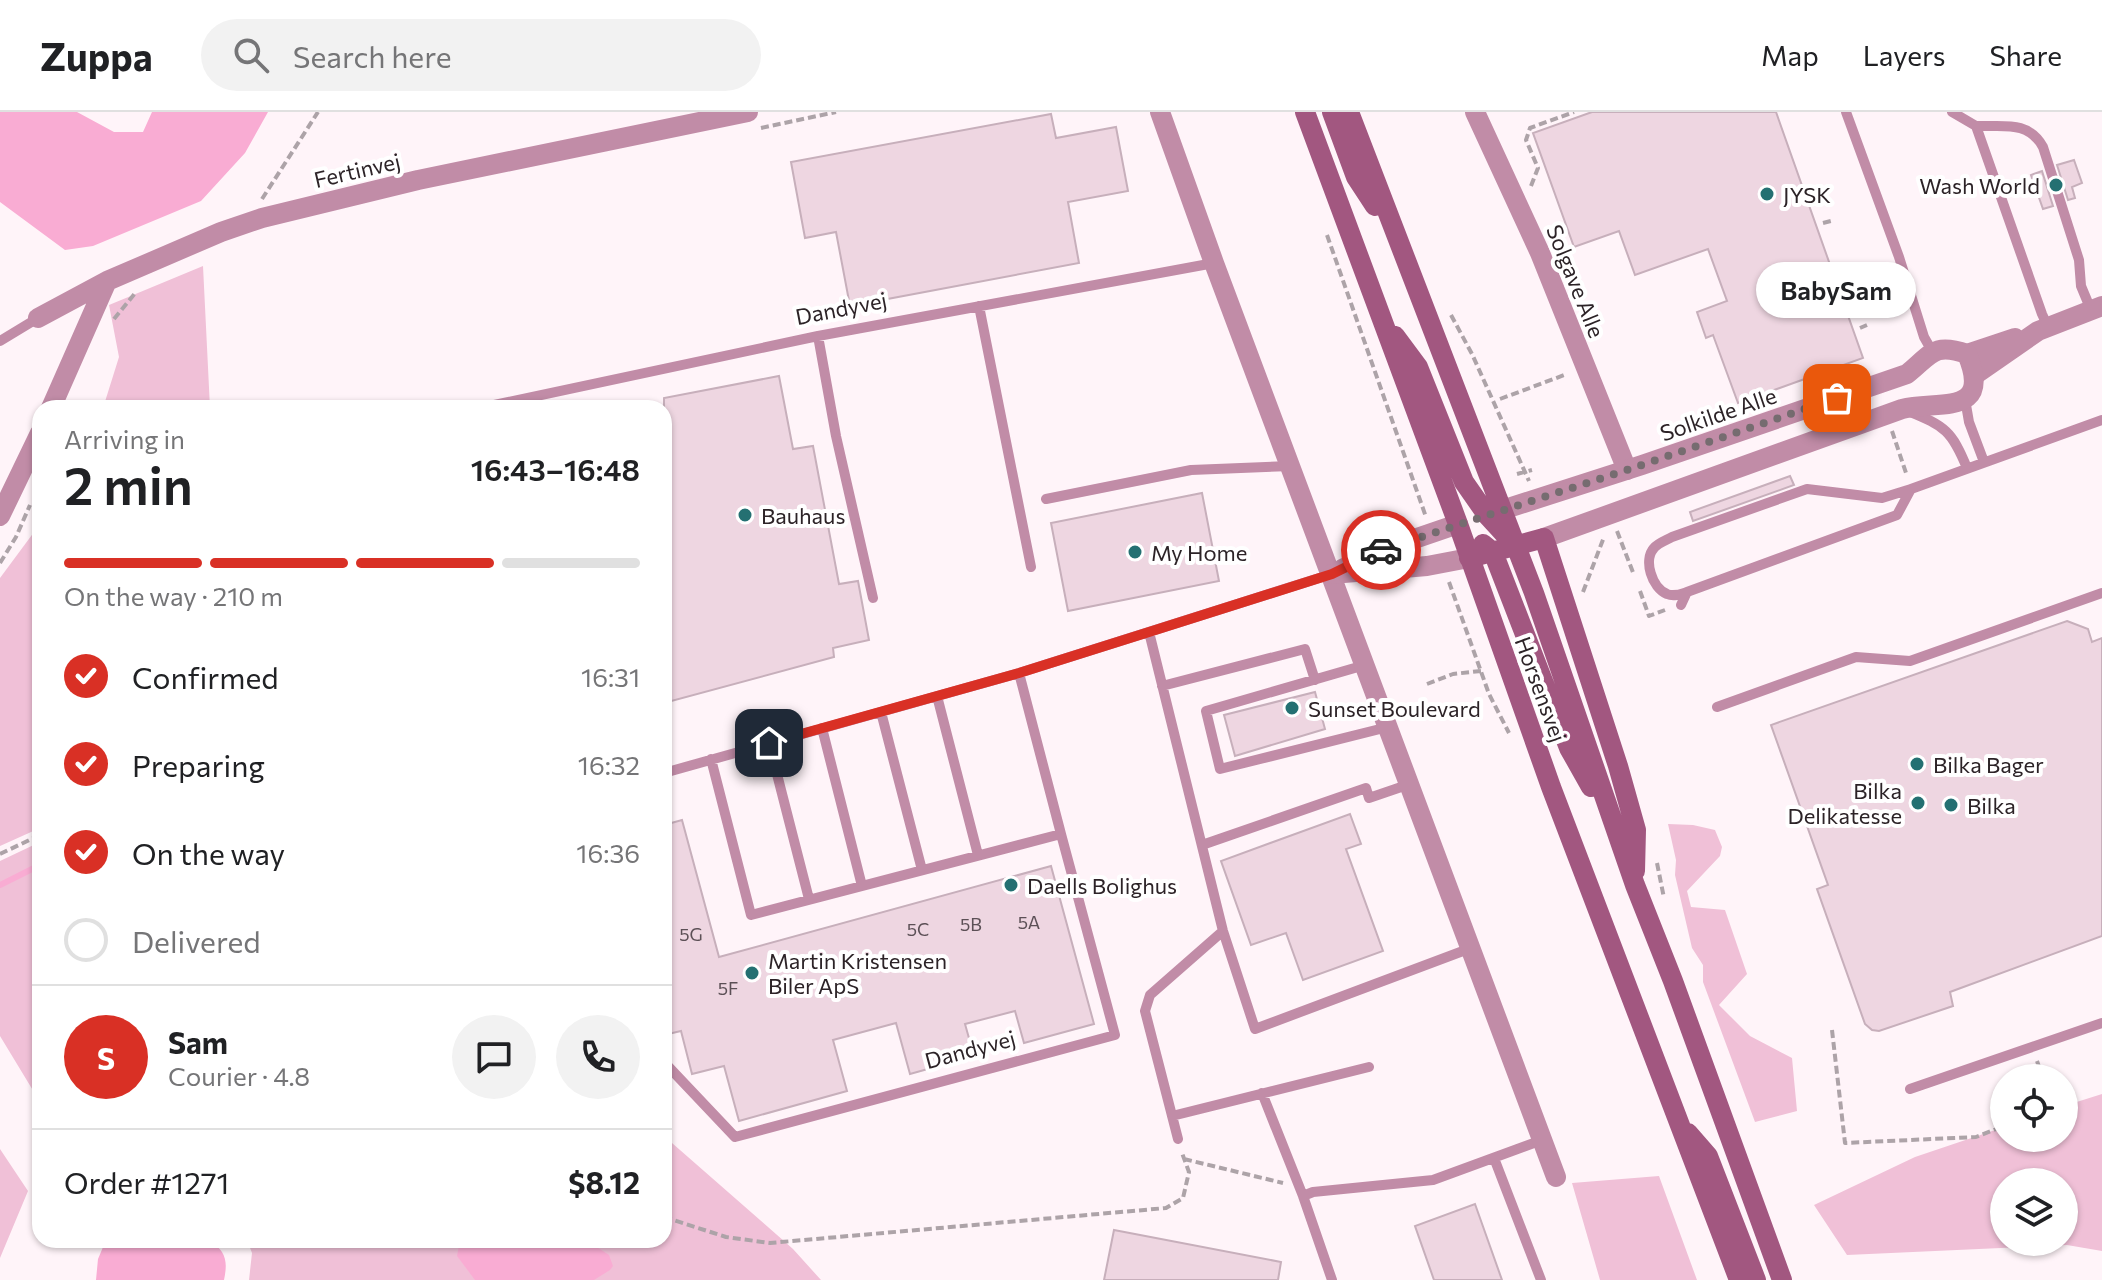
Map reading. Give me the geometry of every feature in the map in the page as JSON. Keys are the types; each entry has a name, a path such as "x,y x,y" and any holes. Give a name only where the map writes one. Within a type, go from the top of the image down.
{"main road":[{"name":"Horsensvej","path":"1305,112 1458,524 1551,787 1739,1280"},
{"path":"1332,112 1356,177 1394,232"},
{"name":"Horsensvej","path":"1349,112 1494,512 1516,547 1635,885 1782,1280"},
{"path":"1381,316 1418,367 1464,482 1494,512 1458,524"},
{"path":"1458,524 1493,552 1569,748 1617,833"},
{"path":"1469,558 1544,538 1636,830 1635,885"},
{"path":"1680,1125 1708,1156 1756,1280"}],"street":[{"path":"1160,112 1556,1177"},
{"name":"Solgave Alle","path":"1475,112 1540,253 1627,470"},
{"name":"Fertinvej","path":"38,318 107,281 221,232 262,218 418,180 749,121"},
{"path":"55,400 107,281"},
{"path":"1932,351 1946,349 1967,354 2097,308"},
{"path":"1976,374 2043,329"},
{"name":"Solkilde Alle","path":"1494,512 1907,374 1932,351"},
{"path":"1544,538 1902,409 1917,405 1942,407 1965,399 1974,389 1976,374 1967,354"},
{"path":"0,516 32,450"},
{"path":"1332,574 1382,550 1458,524"},
{"path":"1332,574 1469,558"}],"lane":[{"path":"1846,112 1899,257 1924,337 1932,351"},
{"path":"1952,112 1976,126 2022,128 2036,135 2043,147 2079,260 2081,286 2097,308"},
{"path":"1976,126 2042,314 2043,329"},
{"name":"Dandyvej","path":"518,400 818,336 1214,263"},
{"path":"979,306 1031,567"},
{"name":"Fertinvej","path":"0,341 38,318"},
{"path":"818,336 836,436 873,598"},
{"path":"1965,399 1969,422 1984,462"},
{"path":"1902,409 1943,428 1955,439 1967,468"},
{"path":"1911,489 1897,515 1687,592 1666,594 1656,585 1653,577 1649,560 1654,547 1672,537 1807,489 1882,498 2102,420"},
{"path":"1046,499 1191,470 1291,466"},
{"path":"672,771 1019,673 1332,574"},
{"path":"1681,605 1687,592"},
{"path":"1717,707 1856,657 1910,661 2102,593"},
{"path":"1149,632 1223,931 1255,1029 1471,948"},
{"path":"1162,686 1305,649 1315,680"},
{"path":"1365,665 1206,711 1220,769 1388,727"},
{"path":"711,759 751,915 1061,834 1019,673"},
{"path":"937,696 978,855"},
{"path":"881,712 922,870"},
{"path":"822,728 862,886"},
{"path":"769,743 809,899"},
{"path":"1202,845 1366,788 1369,798 1410,784"},
{"name":"Dandyvej","path":"672,1070 735,1137 1115,1035 1061,834"},
{"path":"1178,1139 1145,1011 1150,995 1223,931"},
{"path":"1910,1089 2102,1023"},
{"path":"1172,1116 1369,1067"},
{"path":"1262,1093 1332,1280"},
{"path":"1303,1196 1313,1192 1433,1180 1542,1140"},
{"path":"1494,1158 1541,1280"}],"path":[{"path":"262,218 262,196 318,112"},
{"path":"749,121 836,112"},
{"path":"1529,192 1538,168 1526,140 1530,128 1574,112"},
{"path":"1823,223 1831,221"},
{"path":"1325,229 1431,532"},
{"path":"1842,278 1849,275"},
{"path":"110,325 137,291"},
{"path":"1860,328 1867,325"},
{"path":"1465,356 1478,351"},
{"path":"1500,399 1585,367"},
{"path":"1892,429 1911,489"},
{"path":"1517,474 1532,470"},
{"path":"1579,602 1605,534 1599,520"},
{"path":"1442,563 1484,670 1489,694 1514,740"},
{"path":"1427,684 1453,674 1484,670"},
{"path":"0,854 32,839"},
{"path":"1832,1030 1845,1143 1976,1137 1990,1132"},
{"path":"672,1220 726,1237 770,1243 1166,1208 1183,1198 1189,1172 1178,1139"},
{"path":"1184,1159 1283,1183 1303,1196"}],"shaded area":[{"path":"0,112 77,112 114,132 143,132 152,112 268,112 245,153 201,201 93,246 65,250 0,202"},
{"path":"203,266 210,400 106,400 119,357 109,305"},
{"path":"32,535 32,832 0,846 0,578"},
{"path":"1668,824 1715,830 1722,847 1720,856 1687,891 1691,907 1725,910 1747,974 1719,1005 1750,1036 1792,1058 1797,1111 1755,1122 1703,982 1703,965 1692,948 1675,875 1676,860"},
{"path":"32,846 32,1089 0,1036 0,861"},
{"path":"2102,1094 2102,1251 2078,1247 2078,1168 1990,1168 1990,1248 1847,1255 1814,1205 1915,1157 1990,1132 1990,1152 2078,1152 2078,1102"},
{"path":"672,1143 793,1249 821,1280 249,1280 250,1248 672,1248"},
{"path":"0,1149 28,1191 0,1258"},
{"path":"1659,1176 1697,1280 1600,1280 1572,1183"},
{"path":"103,1248 219,1248 226,1267 224,1280 96,1280"},
{"path":"458,1248 598,1248 609,1255 613,1266 594,1280 475,1280 457,1256"}],"building":[{"path":"1592,112 1776,112 1863,358 1738,403 1713,335 1706,338 1697,312 1727,301 1708,249 1635,275 1619,231 1574,247 1533,133"},
{"path":"1051,114 1056,138 1116,127 1128,191 1068,202 1079,263 850,306 836,232 805,238 791,162"},
{"path":"2074,160 2082,183 2072,187 2075,198 2068,200 2057,165"},
{"path":"2042,171 2053,206 2043,209 2031,175"},
{"name":"Bauhaus","path":"779,376 793,449 813,446 839,584 858,581 869,640 833,648 834,657 672,701 672,400 664,398"},
{"path":"1790,476 1794,485 1693,521 1690,512"},
{"name":"My Home","path":"1202,493 1219,581 1068,611 1051,523"},
{"name":"Bilka","path":"2067,621 2088,629 2092,642 2102,638 2102,936 1950,992 1953,1006 1879,1031 1872,1030 1865,1024 1817,889 1828,885 1771,725"},
{"path":"1315,692 1325,729 1235,756 1224,715"},
{"path":"1350,814 1361,844 1346,849 1383,951 1303,980 1286,933 1251,945 1221,861"},
{"path":"682,820 719,957 1051,866 1094,1024 1024,1043 1015,1011 965,1024 974,1056 910,1074 896,1023 833,1040 847,1091 739,1121 724,1066 692,1074 681,1031 672,1033 672,823"},
{"path":"1475,1204 1502,1280 1434,1280 1415,1226"},
{"path":"1114,1230 1281,1262 1278,1280 1104,1280"}],"waterway":[{"path":"0,885 32,869"}],"way so far":[{"path":"1381,550 1837,398"}],"place":[{"name":"Wash World","path":"2056,185"},
{"name":"JYSK","path":"1767,194"},
{"name":"BabySam","path":"1837,398"},
{"name":"Bauhaus","path":"745,515"},
{"name":"My Home","path":"1135,552"},
{"name":"Sunset Boulevard","path":"1292,708"},
{"name":"Bilka Bager","path":"1917,764"},
{"name":"Bilka Delikatesse","path":"1918,803"},
{"name":"Bilka","path":"1951,805"},
{"name":"Daells Bolighus","path":"1011,885"},
{"name":"Martin Kristensen Biler ApS","path":"752,973"}],"route":[{"path":"769,743 1019,673 1332,574 1381,550"}]}
